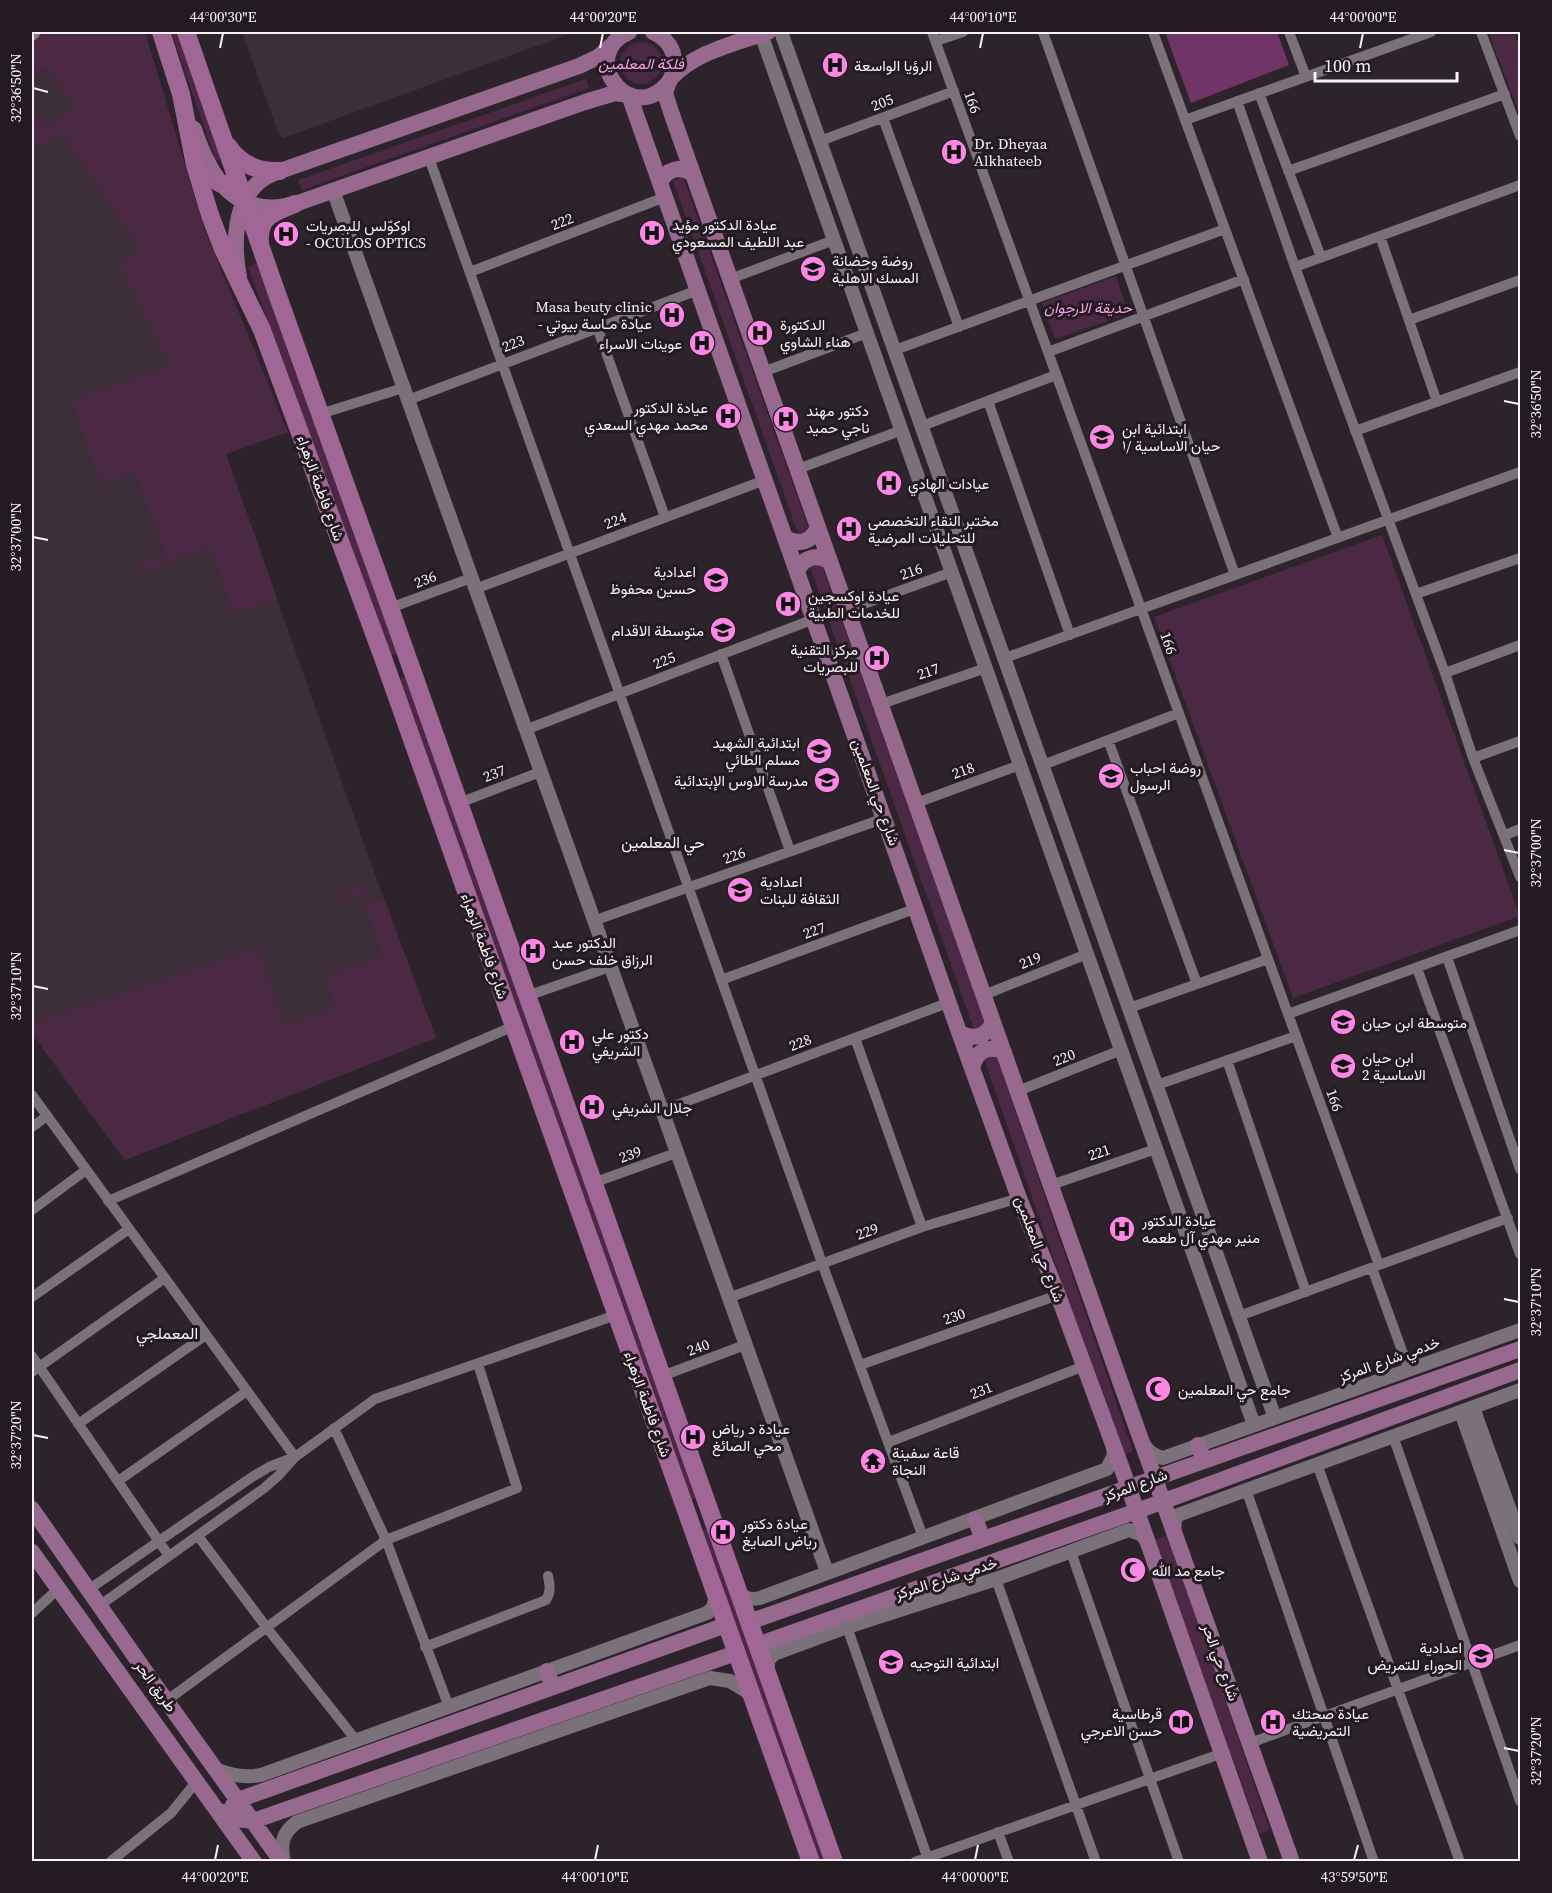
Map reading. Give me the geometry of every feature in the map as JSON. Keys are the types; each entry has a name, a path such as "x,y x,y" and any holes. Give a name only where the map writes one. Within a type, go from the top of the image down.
{"highway":[{"name":"شارع فاطمة الزهراء","path":"161,32 181,94 205,201 223,249 262,330 382,655 692,1528 734,1658 751,1694 810,1860"},
{"name":"شارع فاطمة الزهراء","path":"186,32 244,202 713,1523 749,1610 769,1677 832,1857"},
{"path":"221,134 231,151 247,165 266,171 280,171"},
{"path":"218,182 228,184 233,181 235,174"},
{"path":"262,250 259,235 263,222 273,213 294,204"},
{"path":"382,655 394,656 404,648"},
{"path":"392,683 402,675 414,677"},
{"path":"683,1504 695,1505 704,1497"},
{"path":"692,1528 702,1522 713,1523"},
{"path":"801,1833 813,1833 821,1824"},
{"path":"810,1860 819,1852 832,1857"}],"main road":[{"path":"244,290 239,278 236,233 244,202 253,188 261,181 280,171 573,68 598,57 621,36 629,32"},
{"path":"654,32 678,32"},
{"name":"شارع حي المعلمين","path":"654,32 668,42 673,52 674,68 665,95 1152,1470"},
{"path":"181,94 202,153 218,182 244,202 265,208 279,208 585,102 615,93 641,97 653,94 683,66 764,33"},
{"path":"612,45 607,60 608,71 615,85 629,94"},
{"name":"شارع حي المعلمين","path":"629,94 959,1032 1128,1488"},
{"path":"663,190 664,176 676,169 693,174"},
{"path":"261,181 256,186 255,197 258,204 265,208"},
{"path":"786,538 793,542 805,542 812,538 818,527"},
{"path":"797,571 805,560 813,557 822,557 830,562"},
{"path":"959,1032 966,1036 979,1036 989,1029 993,1022"},
{"path":"973,1065 976,1057 982,1051 991,1048 1004,1052"},
{"name":"شارع المركز","path":"749,1610 983,1539 1128,1488 1152,1470 1201,1452 1521,1349"},
{"name":"شارع المركز","path":"761,1648 960,1582 1163,1501 1521,1370"},
{"name":"شارع حي الحر","path":"1152,1470 1291,1858"},
{"path":"1216,1482 1223,1498"},
{"name":"شارع حي الحر","path":"1128,1488 1261,1862"},
{"name":"طريق الحر","path":"32,1509 166,1701 283,1862"},
{"path":"975,1519 983,1539"},
{"name":"طريق الحر","path":"32,1552 226,1819 254,1862"},
{"path":"719,1615 235,1796 225,1802 226,1819 244,1827 600,1708 734,1658"},
{"path":"133,1692 144,1689 150,1678"},
{"path":"146,1710 154,1701 166,1701"},
{"path":"1251,1834 1259,1837 1268,1836 1275,1832 1279,1825"},
{"path":"1261,1862 1268,1854 1275,1851 1282,1851 1291,1858"}],"street":[{"path":"781,32 1275,1418"},
{"path":"934,37 963,32"},
{"path":"1043,32 1235,575"},
{"path":"1153,32 1338,538"},
{"path":"1289,32 1306,77"},
{"path":"1185,120 1431,32"},
{"path":"1481,32 1521,136"},
{"path":"764,33 771,61 834,240 1254,1425"},
{"name":"166","path":"934,37 1296,1036 1409,1370"},
{"path":"771,61 771,56 777,49 786,50 789,54"},
{"name":"205","path":"820,141 954,91"},
{"path":"1259,93 1321,257"},
{"path":"1288,171 1505,94"},
{"path":"1237,101 1295,267 1445,673 1473,758 1521,877"},
{"path":"882,118 959,327"},
{"path":"428,156 822,1263 923,1537"},
{"path":"1295,267 1521,185"},
{"path":"333,190 827,1572"},
{"name":"222","path":"470,272 663,190"},
{"path":"895,350 1225,229"},
{"path":"1380,236 1437,402"},
{"path":"730,279 834,240"},
{"path":"1048,352 1244,279"},
{"path":"1409,320 1521,280"},
{"name":"223","path":"320,414 405,394 502,363 698,290"},
{"path":"597,327 665,517"},
{"path":"763,372 867,333"},
{"path":"1355,431 1521,372"},
{"path":"884,381 892,386 897,385 901,382 903,374"},
{"path":"922,426 1056,375"},
{"path":"893,405 896,397 900,395 904,394 912,399"},
{"path":"988,401 1070,635"},
{"path":"798,469 902,430"},
{"path":"1005,658 1521,472"},
{"name":"224","path":"473,583 570,553 765,480"},
{"path":"1416,594 1521,558"},
{"name":"216","path":"847,610 952,572"},
{"name":"236","path":"390,608 473,583"},
{"name":"225","path":"525,730 814,619"},
{"path":"1445,673 1521,645"},
{"path":"721,654 790,851"},
{"name":"217","path":"880,704 986,668"},
{"path":"996,697 1000,701 1009,702 1015,695 1015,688"},
{"path":"1005,722 1008,713 1012,710 1021,711 1025,716"},
{"path":"1043,765 1179,713"},
{"path":"1108,740 1197,984"},
{"path":"1473,758 1521,741"},
{"name":"218","path":"916,803 1020,765"},
{"name":"237","path":"459,803 540,772"},
{"name":"226","path":"593,921 885,818"},
{"path":"1505,835 1521,829"},
{"name":"227","path":"722,980 916,908"},
{"path":"1288,1014 1521,930"},
{"name":"219","path":"984,995 1087,954"},
{"path":"1448,957 1521,1169"},
{"path":"1129,1008 1268,959"},
{"path":"527,996 610,967"},
{"path":"1417,968 1521,1254"},
{"name":"228","path":"661,1111 950,1002"},
{"path":"108,1201 514,1026"},
{"path":"1156,1085 1296,1036"},
{"path":"855,1038 922,1227"},
{"name":"220","path":"1017,1091 1121,1050"},
{"path":"1227,1060 1306,1292"},
{"path":"32,1095 295,1457"},
{"path":"32,1127 47,1116"},
{"name":"221","path":"1051,1185 1156,1149"},
{"name":"239","path":"593,1183 676,1153"},
{"path":"32,1210 86,1170"},
{"path":"1175,1200 1188,1204 1192,1201 1195,1192"},
{"name":"229","path":"728,1298 922,1227 1019,1198"},
{"path":"1184,1227 1185,1219 1192,1213 1197,1213 1205,1220"},
{"path":"1239,1316 1508,1218"},
{"path":"32,1297 129,1229"},
{"path":"35,1369 165,1278"},
{"name":"230","path":"860,1365 1058,1295"},
{"path":"99,1606 263,1489 295,1457 375,1399 616,1315"},
{"name":"خدمي شارع المركز","path":"1141,1438 1147,1450 1163,1458 1201,1452 1254,1425 1521,1330"},
{"path":"78,1424 206,1335"},
{"name":"240","path":"662,1376 745,1345"},
{"path":"32,1356 35,1369 78,1424 170,1556"},
{"path":"166,1701 386,1540 517,1488 478,1364"},
{"name":"231","path":"889,1442 1084,1366"},
{"path":"1242,1392 1248,1397 1257,1398 1263,1391 1263,1383"},
{"path":"1174,1533 1175,1520 1178,1515 1521,1390"},
{"path":"118,1481 247,1391"},
{"path":"1467,1410 1521,1538"},
{"path":"1467,1410 1521,1581"},
{"path":"334,1428 386,1540 449,1707"},
{"path":"1393,1436 1521,1801"},
{"path":"749,1610 744,1598 760,1598 1107,1469 1112,1463 1113,1445"},
{"path":"88,1590 252,1476 295,1457"},
{"path":"1317,1464 1460,1862"},
{"path":"1246,1489 1374,1862"},
{"name":"خدمي شارع المركز","path":"769,1677 768,1661 774,1654 960,1582 996,1579 1130,1530 1142,1535 1148,1543"},
{"path":"198,1536 356,1740"},
{"path":"1071,1552 1179,1862"},
{"path":"425,1647 546,1600 550,1586 548,1576"},
{"path":"996,1579 1096,1862"},
{"path":"32,1613 58,1589"},
{"path":"215,1769 235,1776 261,1775 449,1707 550,1679 708,1613 713,1608 719,1615"},
{"path":"847,1627 928,1859"},
{"path":"1250,1743 1521,1645"},
{"path":"283,1862 281,1848 283,1837 297,1822 600,1708 710,1678 730,1681 751,1694"},
{"path":"915,1862 1223,1753"},
{"path":"110,1862 171,1813 197,1781"},
{"path":"998,1832 1009,1862"}],"shaded area":[{"path":"242,32 575,32 283,138 279,134"},
{"path":"1165,32 1277,32 1289,65 1191,103"},
{"path":"65,57 108,123 367,853 436,1038 125,1160 32,1034 32,79"}],"green space":[{"path":"39,32 145,32 204,228 288,432 226,454 277,598 233,613 210,546 140,573 138,565 166,554 134,471 101,484 72,401 170,366 119,264 140,249 62,134 40,148 32,137 32,120 38,115 47,127 75,108 48,68 32,79 32,37"},
{"path":"171,32 179,32 223,158 216,161"},
{"path":"1488,32 1514,32 1520,48 1520,115"},
{"name":"فلكة المعلمين","path":"641,42 649,43 656,48 661,55 661,71 656,78 649,83 641,84 633,83 626,78 621,71 620,63 621,55 626,48 633,43"},
{"path":"586,79 589,88 302,190 298,180"},
{"path":"683,177 811,535 800,539 673,181"},
{"path":"258,262 397,652 395,655 388,652 248,267"},
{"name":"حديقة الارجوان","path":"1116,276 1128,314 1055,339 1042,303"},
{"path":"1382,535 1520,916 1293,998 1154,617"},
{"path":"820,560 987,1028 975,1032 809,564"},
{"path":"405,677 697,1497 694,1499 690,1499 400,681"},
{"path":"363,886 369,904 384,898 436,1038 125,1160 32,1034 32,1023 259,948 285,1025 335,1009 324,977 383,955 362,895 344,901 341,894"},
{"path":"995,1052 1133,1451 1122,1455 983,1056"},
{"path":"706,1528 828,1861 817,1861 702,1532"},
{"path":"1168,1535 1270,1830 1260,1834 1154,1540"}],"place":[{"name":"الرؤيا الواسعة","path":"835,65"},
{"name":"Dr. Dheyaa Alkhateeb","path":"954,152"},
{"name":"عيادة الدكتور مؤيد عبد اللطيف المسعودي","path":"652,233"},
{"name":"اوكوّلس للبصريات - OCULOS OPTICS","path":"286,234"},
{"name":"روضة وحضانة المسك الاهلية","path":"813,269"},
{"name":"Masa beuty clinic - عيادة مـاسة بيوتي","path":"672,315"},
{"name":"الدكتورة هناء الشاوي","path":"760,333"},
{"name":"عوينات الاسراء","path":"702,343"},
{"name":"عيادة الدكتور محمد مهدي السعدي","path":"728,416"},
{"name":"دكتور مهند ناجي حميد","path":"786,419"},
{"name":"ابتدائية ابن حيان الاساسية /١","path":"1102,437"},
{"name":"عيادات الهادي","path":"889,483"},
{"name":"مختبر النقاء التخصصي للتحليلات المرضية","path":"849,529"},
{"name":"اعدادية حسين محفوظ","path":"716,580"},
{"name":"عيادة اوكسجين للخدمات الطبية","path":"788,604"},
{"name":"متوسطة الاقدام","path":"723,630"},
{"name":"مركز التقنية للبصريات","path":"877,658"},
{"name":"ابتدائية الشهيد مسلم الطائي","path":"819,751"},
{"name":"روضة احباب الرسول","path":"1111,776"},
{"name":"مدرسة الاوس الإبتدائية","path":"827,780"},
{"name":"اعدادية الثقافة للبنات","path":"740,890"},
{"name":"الدكتور عبد الرزاق خلف حسن","path":"533,951"},
{"name":"متوسطة ابن حيان","path":"1343,1022"},
{"name":"دكتور علي الشريفي","path":"572,1042"},
{"name":"ابن حيان الاساسية 2","path":"1343,1066"},
{"name":"جلال الشريفي","path":"592,1107"},
{"name":"عيادة الدكتور منير مهدي آل طعمه","path":"1122,1229"},
{"name":"جامع حي المعلمين","path":"1158,1389"},
{"name":"عيادة د رياض محي الصائغ","path":"693,1437"},
{"name":"قاعة سفينة النجاة","path":"873,1461"},
{"name":"عيادة دكتور رياض الصايغ","path":"723,1532"},
{"name":"جامع مد الله","path":"1133,1570"},
{"name":"اعدادية الحوراء للتمريض","path":"1481,1656"},
{"name":"ابتدائية التوجيه","path":"891,1662"},
{"name":"قرطاسية حسن الاعرجي","path":"1181,1722"},
{"name":"عيادة صحتك التمريضية","path":"1273,1722"}],"district":[{"name":"حي المعلمين","path":"663,842"},
{"name":"المعملجي","path":"167,1333"}]}
